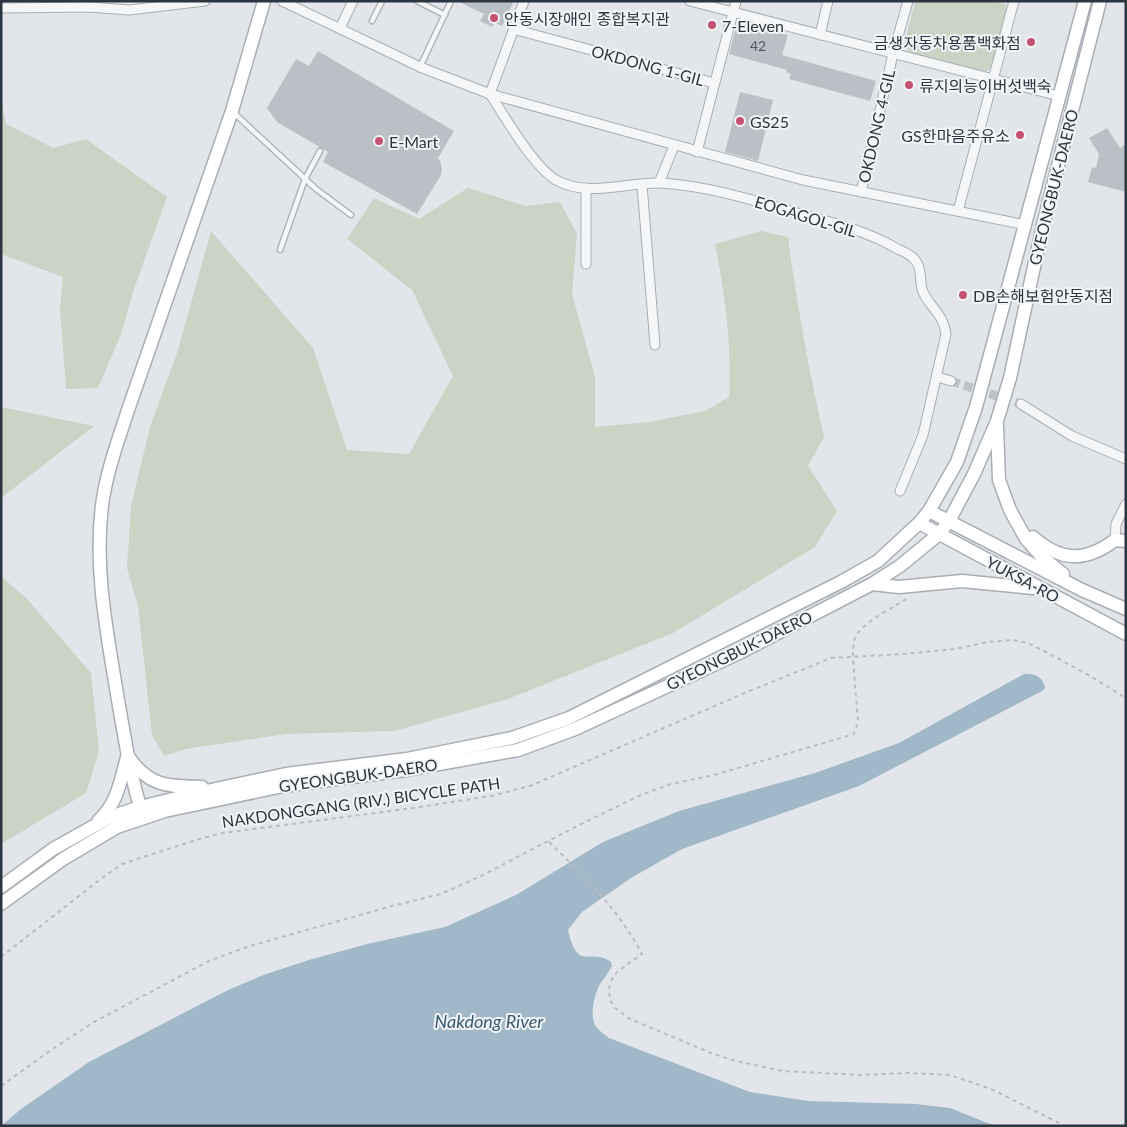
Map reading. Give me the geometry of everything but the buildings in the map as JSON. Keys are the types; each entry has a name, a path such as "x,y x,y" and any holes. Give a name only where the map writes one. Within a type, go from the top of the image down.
{"street":[{"path":"1,8 89,7 129,10 205,1"},
{"path":"141,813 128,755 108,640 98,555 102,505 113,458 128,410 232,111 264,1"},
{"path":"282,1 420,67 490,94 803,180 1026,225"},
{"path":"340,28 353,1"},
{"path":"490,94 524,1"},
{"path":"690,1 1059,96"},
{"path":"714,83 736,1"},
{"path":"820,35 828,1"},
{"name":"OKDONG 4-GIL","path":"861,192 893,54 908,1"},
{"path":"958,211 1014,1"},
{"name":"GYEONGBUK-DAERO","path":"1,904 63,859 141,813 228,787 286,774 407,759 512,738 569,718 841,582 878,561 920,523 957,462 973,416 1085,1"},
{"name":"GYEONGBUK-DAERO","path":"1,887 53,849 110,817 165,811 283,786 405,770 518,750 574,729 739,653 872,584 900,566 939,534 949,521 974,474 997,421 1010,378 1043,225 1100,1"},
{"name":"OKDONG 1-GIL","path":"513,29 714,83 697,152"},
{"name":"EOGAGOL-GIL","path":"490,94 517,137 539,165 555,180 576,188 660,183 705,189 747,198 878,238 912,257 921,267 922,289 927,300 944,323 946,334 924,435 900,491"},
{"path":"660,183 674,146"},
{"path":"642,185 655,345"},
{"path":"586,188 586,264"},
{"path":"937,377 951,381"},
{"path":"1021,404 1072,436 1126,459"},
{"path":"997,421 999,480 1010,510 1026,539 1043,558 1082,590"},
{"path":"1010,510 1032,536 1053,552 1069,556 1087,555 1121,540 1116,524 1126,504"},
{"name":"YUKSA-RO","path":"929,511 1082,590 1126,609"},
{"name":"YUKSA-RO","path":"920,523 1126,634"},
{"path":"872,584 899,587 962,581 1042,589"},
{"path":"128,755 135,766 154,782 171,786 228,787"},
{"path":"88,830 104,816 111,805 120,786 128,755"}],"lane":[{"path":"372,21 382,1"},
{"path":"417,1 445,15"},
{"path":"420,67 451,1"},
{"path":"232,111 316,189 351,215"},
{"path":"280,250 305,179 320,150"}],"path":[{"path":"1,1086 94,1022 212,960 258,943 440,894 481,876 641,795 671,784 714,775 854,734 858,723 853,658 856,636 863,627 910,596"},
{"name":"NAKDONGGANG (RIV.) BICYCLE PATH","path":"1,957 122,864 199,838 222,833 413,808 491,796 530,786 747,692 831,658 955,650 988,642 1013,640 1028,643 1046,652 1126,698"},
{"path":"549,841 605,899 630,932 642,954 617,972 611,981 609,989 610,1000 616,1008 630,1019 711,1053 732,1060 783,1071 860,1075 907,1073 950,1076 991,1089 1065,1126"}],"green space":[{"path":"915,1 991,1 1005,4 1008,11 991,68 984,73 910,53 904,46"},
{"path":"1,101 6,124 53,148 86,139 167,197 135,286 121,334 98,388 66,389 60,307 63,277 1,254"},
{"path":"468,188 526,206 560,202 577,234 572,294 595,377 595,427 649,422 705,411 729,397 727,320 715,244 761,231 788,237 804,338 824,437 808,466 837,511 815,547 673,633 508,699 394,731 286,734 185,749 164,756 152,735 138,606 127,568 131,506 150,427 178,350 211,231 313,348 347,450 409,454 453,376 412,290 347,239 374,198 419,219"},
{"path":"1,407 94,426 1,498"},
{"path":"1,576 28,600 91,673 99,752 86,793 1,844"}],"water":[{"name":"Nakdong River","path":"1024,674 1038,676 1043,681 1045,688 859,786 682,849 631,878 582,912 568,930 572,943 580,955 603,958 611,962 612,966 609,972 597,990 593,1011 595,1025 609,1038 750,1092 808,1101 916,1104 950,1108 995,1126 1,1126 21,1109 89,1062 228,990 266,974 309,960 367,944 445,927 516,895 603,842 679,811 815,773 899,743"}],"tunnel":[{"path":"951,381 1021,404"}],"place":[{"name":"안동시장애인 종합복지관","path":"494,18"},
{"name":"7-Eleven","path":"712,25"},
{"name":"금생자동차용품백화점","path":"1031,42"},
{"name":"류지의능이버섯백숙","path":"909,85"},
{"name":"GS25","path":"740,121"},
{"name":"GS한마음주유소","path":"1020,135"},
{"name":"E-Mart","path":"379,141"},
{"name":"DB손해보험안동지점","path":"963,295"}]}
